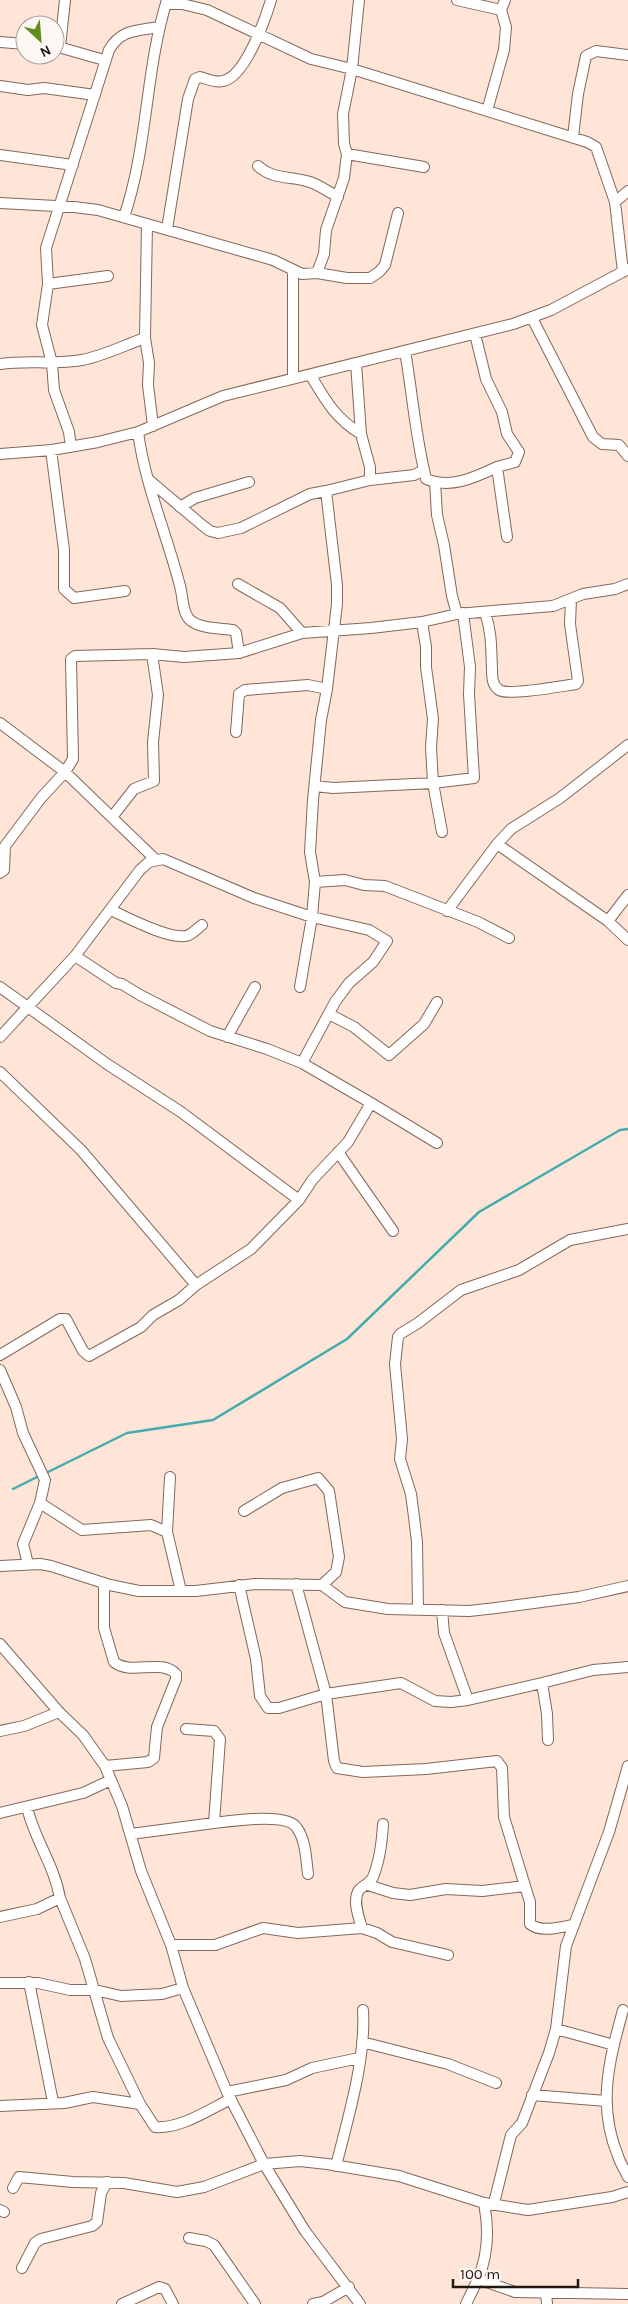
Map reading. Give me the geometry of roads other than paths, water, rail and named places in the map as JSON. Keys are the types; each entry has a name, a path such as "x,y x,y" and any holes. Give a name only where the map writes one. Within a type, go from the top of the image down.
{"street":[{"path":"62,15 65,0"},
{"path":"167,229 188,99 195,79 200,77 216,82 225,81 233,76 252,52 272,0"},
{"path":"317,273 324,254 326,230 344,178 347,154 344,144 343,114 352,69 359,0"},
{"path":"458,0 503,5 506,27 504,50 488,111"},
{"path":"0,454 72,447 138,432 223,396 293,378 311,376 532,318 582,296 626,271 615,202 596,148 573,136 352,69 311,59 207,10 166,2 159,27 140,157 134,186 124,217"},
{"path":"72,447 69,432 54,390 52,363 42,325 48,284 46,248 95,95 104,60 118,37 126,33 159,27"},
{"path":"0,42 15,43"},
{"path":"65,48 104,60"},
{"path":"573,136 578,94 586,56 596,51 628,55"},
{"path":"0,86 28,90 44,88 95,95"},
{"path":"347,154 424,167"},
{"path":"0,155 72,165"},
{"path":"258,166 264,171 285,179 310,182 338,197"},
{"path":"615,202 628,191"},
{"path":"0,203 98,210 273,260 302,274 317,273 347,278 370,278 385,265 398,213"},
{"path":"147,224 145,338 149,363 148,385 153,426"},
{"path":"293,271 293,378"},
{"path":"48,284 108,276"},
{"path":"532,318 593,437 602,444 619,445 628,456"},
{"path":"405,351 416,412 417,440 426,479 435,482 474,479 497,467 515,462 519,452 507,434 502,412 486,378 475,334"},
{"path":"0,364 20,361 52,363 84,360 145,338"},
{"path":"356,363 361,434 370,467 370,480"},
{"path":"311,376 326,403 341,421 361,434"},
{"path":"138,432 141,456 180,586 186,614 190,620 201,625 233,630 236,633 239,653"},
{"path":"51,450 64,550 64,590 74,598 125,591"},
{"path":"497,467 507,537"},
{"path":"148,480 210,530 218,533 241,528 310,494 370,480 414,475 424,470"},
{"path":"180,507 195,498 249,482"},
{"path":"315,786 333,788 433,783 474,778 469,694 470,667 460,614 452,596 437,515 435,482"},
{"path":"300,987 312,916 314,882 310,852 321,720 335,630 337,585 326,491"},
{"path":"238,584 280,608 302,633"},
{"path":"0,873 4,870 5,846 41,798 65,772 73,759 71,659 76,656 152,654 184,657 239,653 302,633 356,630 422,622 460,614 552,606 583,594 615,589 628,584"},
{"path":"485,612 492,640 493,683 498,689 504,692 521,691 576,684 578,681 570,624 571,599"},
{"path":"422,622 433,719 431,747 433,783 442,832"},
{"path":"112,816 134,789 154,781 153,742 158,695 152,654"},
{"path":"236,732 239,694 245,690 308,685 327,689"},
{"path":"0,724 65,772 156,860"},
{"path":"447,911 497,844 511,829 560,798 628,746"},
{"path":"497,844 608,921 628,940"},
{"path":"0,1038 75,956 140,870 149,862 163,859 254,898 312,916 369,930 387,941 373,962 349,983 302,1062"},
{"path":"314,882 345,880 364,885 385,886 478,922 509,938"},
{"path":"608,921 628,895"},
{"path":"111,910 144,927 175,935 187,936 202,926"},
{"path":"75,956 116,983 122,984 210,1031 302,1062 437,1143"},
{"path":"0,987 27,1008 181,1112 299,1200"},
{"path":"226,1037 254,988"},
{"path":"329,1014 354,1028 389,1055 424,1024 437,1002"},
{"path":"0,1072 81,1150 196,1285"},
{"path":"0,1355 60,1319 66,1319 83,1351 89,1356 141,1327 153,1315 179,1300 196,1285 251,1250 299,1200 313,1179 348,1142 371,1103"},
{"path":"338,1152 393,1231"},
{"path":"418,1609 414,1517 410,1494 400,1459 402,1438 395,1364 396,1343 400,1334 418,1323 461,1290 519,1270 570,1240 628,1229"},
{"path":"0,1370 16,1407 23,1433 43,1475 40,1503 23,1544 28,1564"},
{"path":"170,1477 167,1532 181,1591"},
{"path":"244,1511 282,1488 318,1478 329,1491 339,1557 336,1572 322,1585"},
{"path":"40,1503 82,1530 151,1526 167,1532"},
{"path":"0,1566 40,1564 139,1591 196,1591 239,1585 322,1585 345,1602 388,1609 469,1611 579,1597 628,1586"},
{"path":"104,1582 104,1628 114,1662 123,1667 166,1668 176,1674 176,1679 157,1727 154,1758 148,1762 105,1766"},
{"path":"296,1584 326,1694 334,1761 337,1768 362,1772 426,1769 497,1761 502,1768 504,1817 530,1902 530,1924 535,1928 573,1925"},
{"path":"239,1585 256,1659 260,1696 264,1704 272,1709 326,1694 401,1683 434,1701 468,1700 593,1670 628,1667"},
{"path":"442,1610 444,1633 468,1700"},
{"path":"0,1644 59,1712 83,1735 105,1766 131,1834 141,1871 170,1945 183,1988 229,2096 264,2164 305,2232 349,2287 360,2304"},
{"path":"542,1683 547,1714 548,1740"},
{"path":"0,1731 24,1726 59,1712"},
{"path":"186,1729 214,1731 220,1739 214,1823"},
{"path":"466,2304 484,2265 489,2203 512,2135 522,2123 556,2029 566,1946 609,1832 628,1766"},
{"path":"0,1813 83,1793 111,1780"},
{"path":"27,1807 53,1871 60,1898 95,1990 108,2038 140,2104 155,2127 187,2120 229,2096 286,2080 312,2068 359,2058"},
{"path":"131,1834 244,1819 288,1820 297,1826 302,1838 308,1874"},
{"path":"362,1928 356,1899 359,1890 368,1885 373,1877 381,1850 383,1824"},
{"path":"368,1885 393,1893 410,1895 446,1889 482,1891 525,1886"},
{"path":"0,1917 37,1909 60,1898"},
{"path":"170,1945 214,1945 263,1928 298,1933 362,1928 377,1932 392,1942 448,1955"},
{"path":"0,1983 29,1982 70,1990 95,1990 121,1996 162,1994 183,1988"},
{"path":"29,1982 53,2102"},
{"path":"336,2166 362,2042 363,2010"},
{"path":"623,2010 606,2082 606,2101 618,2157 628,2177"},
{"path":"556,2029 614,2045"},
{"path":"362,2042 448,2064 496,2083"},
{"path":"532,2094 606,2101"},
{"path":"0,2106 53,2102 64,2103 93,2097 140,2104"},
{"path":"12,2188 19,2177 23,2176 41,2180 124,2182 177,2192 194,2190 264,2164 300,2161 399,2176 489,2203 528,2210 612,2197 628,2192"},
{"path":"22,2268 35,2243 41,2239 92,2226 97,2222 101,2193 107,2182"},
{"path":"189,2238 214,2245 255,2304"},
{"path":"478,2279 515,2292 628,2294"},
{"path":"122,2304 159,2287 165,2289 173,2304"},
{"path":"313,2304 330,2299 349,2287"},
{"path":"546,2293 547,2304"}],"waterway":[{"path":"44,1474 127,1433 213,1420 347,1339 479,1212 620,1130 628,1129"},
{"path":"13,1489 39,1476"}]}
